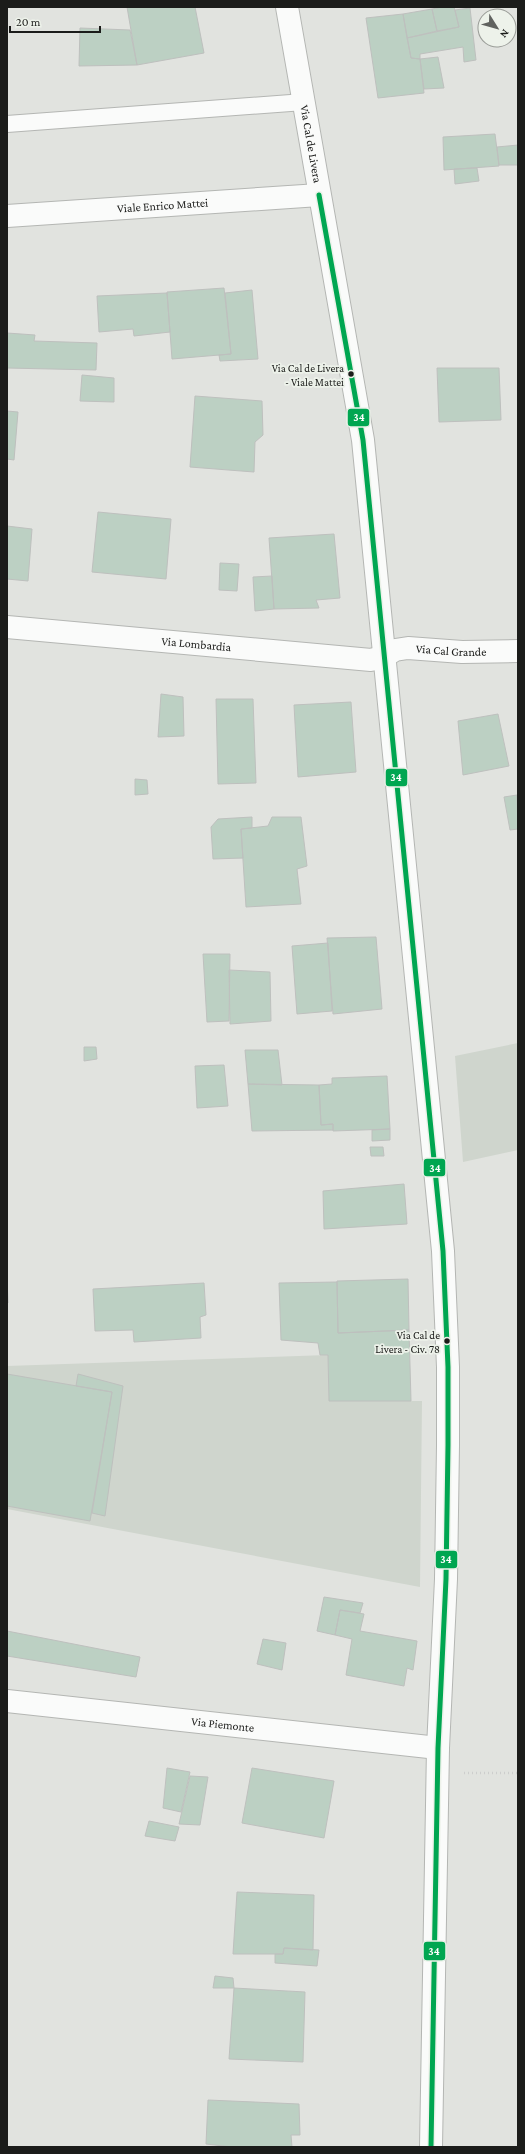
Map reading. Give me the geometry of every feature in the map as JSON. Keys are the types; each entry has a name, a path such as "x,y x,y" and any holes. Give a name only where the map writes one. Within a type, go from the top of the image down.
{"street":[{"name":"Via Cal de Livera","path":"287,7 363,440 386,656 443,1251 448,1367 448,1444 446,1580 438,1748 430,2147"},
{"name":"Viale Enrico Mattei","path":"7,216 319,195"},
{"name":"Via Lombardia","path":"7,627 371,660 386,656"},
{"name":"Via Cal Grande","path":"386,656 395,650 408,648 462,652 518,651"},
{"name":"Via Piemonte","path":"7,1701 438,1748"}],"lane":[{"path":"7,124 304,102"}],"path":[{"path":"461,1773 518,1773"}],"shaded area":[{"path":"518,1043 518,1150 463,1162 455,1056"},
{"path":"328,1355 329,1401 422,1401 420,1587 7,1509 7,1366"}],"building":[{"path":"127,7 195,7 204,53 137,65"},
{"path":"454,7 459,27 437,31 432,9"},
{"path":"470,8 476,60 464,62 463,47 420,54 420,59 411,58 407,38 459,27 455,10"},
{"path":"432,9 437,31 407,38 403,14"},
{"path":"403,14 411,58 420,59 424,93 378,98 366,18"},
{"path":"80,28 130,30 137,65 79,66"},
{"path":"438,57 444,88 424,89 420,59"},
{"path":"495,134 499,166 444,170 443,137"},
{"path":"518,145 518,165 499,165 497,147"},
{"path":"477,168 479,181 455,184 454,169"},
{"path":"224,288 231,354 172,359 167,292"},
{"path":"252,290 258,359 220,361 219,355 231,354 225,293"},
{"path":"167,293 170,332 134,336 133,329 99,332 97,296"},
{"path":"7,333 35,335 34,341 97,343 96,370 7,368"},
{"path":"437,368 499,368 501,420 439,422"},
{"path":"82,375 114,378 114,402 80,401"},
{"path":"195,396 262,401 263,435 255,442 254,472 190,467"},
{"path":"7,411 18,412 14,460 7,459"},
{"path":"98,512 171,519 166,579 92,572"},
{"path":"7,526 32,529 28,581 7,579"},
{"path":"334,534 340,598 316,600 319,608 274,609 269,538"},
{"path":"220,563 239,564 237,591 219,590"},
{"path":"272,576 274,609 255,611 253,577"},
{"path":"161,694 183,697 184,736 158,737"},
{"path":"216,699 253,699 256,783 218,784"},
{"path":"351,702 356,772 298,777 294,705"},
{"path":"498,714 509,766 463,775 458,721"},
{"path":"135,779 147,780 148,794 135,795"},
{"path":"517,795 518,829 510,830 504,797"},
{"path":"252,817 252,828 241,829 243,858 213,859 211,827 218,819"},
{"path":"272,817 301,817 307,866 297,869 301,904 246,907 241,829 268,826"},
{"path":"376,937 382,1009 333,1014 327,938"},
{"path":"328,943 332,1011 297,1014 292,946"},
{"path":"203,954 230,954 229,1021 207,1022"},
{"path":"229,970 270,972 271,1021 230,1024"},
{"path":"84,1047 96,1047 97,1059 84,1061"},
{"path":"245,1050 278,1050 282,1085 248,1084"},
{"path":"224,1065 228,1106 197,1108 195,1066"},
{"path":"387,1076 390,1129 333,1131 333,1124 321,1125 319,1085 332,1084 332,1078"},
{"path":"248,1084 319,1085 321,1125 333,1124 333,1130 252,1131"},
{"path":"390,1129 390,1140 372,1141 372,1130"},
{"path":"370,1147 383,1147 384,1156 371,1156"},
{"path":"404,1184 407,1224 324,1229 323,1191"},
{"path":"7,1276 8,1303 7,1303"},
{"path":"408,1279 409,1330 338,1333 337,1281"},
{"path":"337,1282 338,1333 409,1330 411,1401 329,1401 328,1355 320,1355 318,1343 281,1340 279,1283"},
{"path":"204,1283 206,1315 200,1317 201,1338 134,1342 133,1330 95,1331 93,1289"},
{"path":"7,1374 112,1392 90,1521 7,1506"},
{"path":"78,1374 123,1386 105,1516 92,1513 112,1392 76,1386"},
{"path":"324,1597 363,1603 360,1613 340,1610 335,1635 317,1631"},
{"path":"340,1610 364,1614 360,1631 417,1641 413,1670 407,1668 404,1686 346,1675 352,1639 335,1635"},
{"path":"7,1631 140,1657 136,1677 7,1656"},
{"path":"263,1639 286,1643 282,1670 257,1664"},
{"path":"167,1768 190,1772 181,1812 163,1808"},
{"path":"252,1768 334,1781 324,1838 242,1823"},
{"path":"190,1776 208,1777 200,1825 179,1824"},
{"path":"149,1821 179,1827 175,1841 145,1836"},
{"path":"237,1892 314,1895 313,1950 284,1948 283,1954 233,1954"},
{"path":"284,1948 319,1950 317,1966 275,1963 275,1954 283,1954"},
{"path":"215,1976 233,1978 234,1988 213,1988"},
{"path":"234,1988 305,1992 303,2062 229,2059"},
{"path":"208,2100 299,2104 300,2135 291,2135 292,2147 232,2147 206,2144"}],"transit line":[{"name":"34","path":"319,195 363,440 443,1251 448,1367 448,1445 446,1579 438,1748 431,2147"}],"place":[{"name":"Via Cal de Livera - Viale Mattei","path":"351,374"},
{"name":"Via Cal de Livera - Civ. 78","path":"447,1341"}]}
